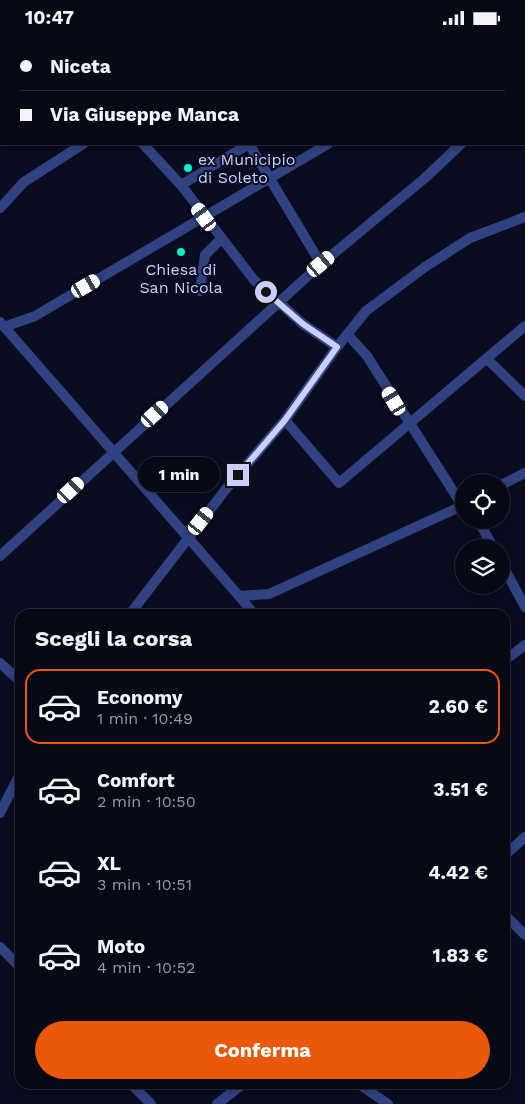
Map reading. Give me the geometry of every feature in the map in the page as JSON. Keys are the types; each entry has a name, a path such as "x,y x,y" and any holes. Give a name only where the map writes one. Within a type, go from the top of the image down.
{"street":[{"path":"0,208 24,181 81,145"},
{"path":"144,145 181,185 254,280 278,304 337,347"},
{"path":"181,185 247,145"},
{"path":"250,145 321,264"},
{"path":"250,609 189,536 2,325 35,316 326,145"},
{"path":"0,555 321,264 424,178 460,145"},
{"path":"134,609 189,536 285,420 346,334 366,311 470,238 525,217"},
{"path":"200,291 205,255 221,239"},
{"path":"285,420 338,483 525,326"},
{"path":"346,334 367,356 408,423 455,493"},
{"path":"488,359 525,396"},
{"path":"510,480 525,473"},
{"path":"239,596 269,594 455,509"},
{"path":"510,580 525,607"},
{"path":"510,656 525,645"},
{"path":"0,663 15,676"},
{"path":"0,813 15,784"},
{"path":"510,850 525,837"},
{"path":"510,920 525,935"},
{"path":"0,947 15,962"},
{"path":"136,1089 151,1104"},
{"path":"216,1104 236,1089"},
{"path":"366,1089 388,1104"}],"place":[{"name":"ex Municipio di Soleto","path":"188,168"},
{"name":"Chiesa di San Nicola","path":"181,252"}],"route":[{"path":"238,475 285,420 337,347 303,324 266,292"}]}
